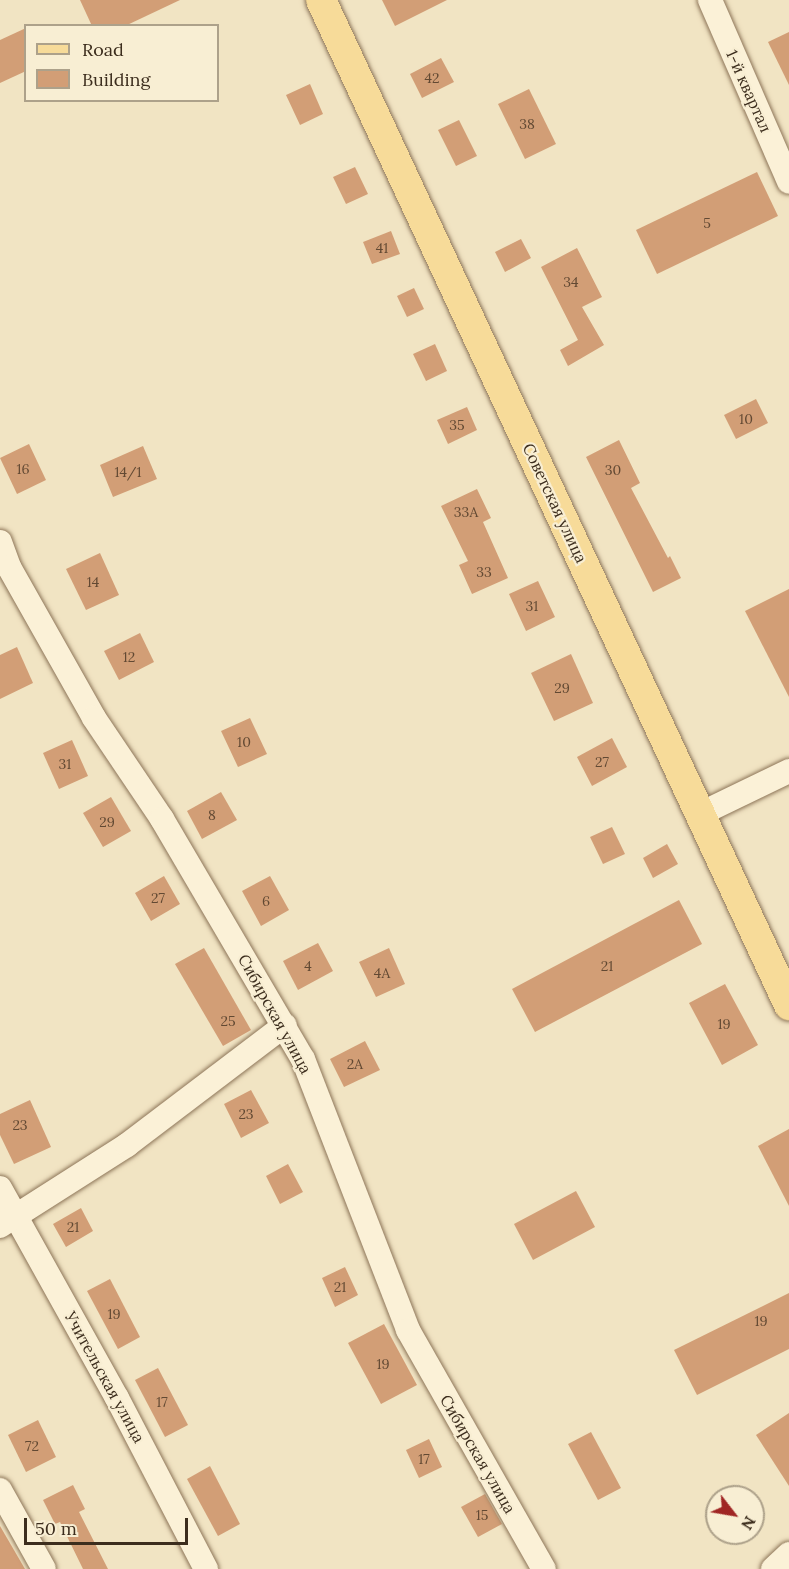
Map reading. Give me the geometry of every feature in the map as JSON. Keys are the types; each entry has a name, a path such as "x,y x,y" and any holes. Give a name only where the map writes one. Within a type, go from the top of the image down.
{"main road":[{"name":"Советская улица","path":"321,0 789,1005"}],"street":[{"name":"1-й квартал","path":"710,0 789,182"},
{"name":"Сибирская улица","path":"0,542 9,567 94,718 162,819 285,1025 303,1059 408,1330 544,1569"},
{"path":"700,814 789,771"},
{"path":"8,1222 127,1145 285,1025"},
{"name":"Учительская улица","path":"0,1188 8,1222 117,1398 206,1569"},
{"path":"0,1490 44,1569"},
{"path":"773,1569 789,1554"}],"building":[{"path":"80,0 180,0 129,24 91,24"},
{"path":"382,0 447,0 395,26"},
{"path":"24,29 24,72 0,83 0,40"},
{"path":"789,32 789,85 768,42"},
{"path":"441,58 454,82 422,98 410,74"},
{"path":"310,84 323,114 300,125 286,95"},
{"path":"529,89 556,144 525,159 498,104"},
{"path":"459,120 477,156 456,166 438,130"},
{"path":"355,167 368,194 346,204 333,177"},
{"path":"757,172 778,216 657,274 636,230"},
{"path":"391,231 400,254 372,264 363,242"},
{"path":"521,239 531,258 505,272 495,252"},
{"path":"577,248 602,297 582,307 604,345 568,366 560,350 578,340 541,267"},
{"path":"414,288 424,309 407,317 397,296"},
{"path":"435,344 447,371 426,381 413,354"},
{"path":"756,399 768,423 736,439 724,415"},
{"path":"467,407 477,430 448,444 437,420"},
{"path":"619,440 640,483 631,488 681,578 653,592 586,457"},
{"path":"29,444 46,480 17,494 0,458"},
{"path":"143,446 157,479 113,497 100,465"},
{"path":"477,489 491,518 483,522 508,578 472,594 459,565 468,561 441,506"},
{"path":"100,553 119,595 86,610 66,569"},
{"path":"538,581 555,617 526,631 509,594"},
{"path":"789,589 789,697 745,611"},
{"path":"140,633 154,662 119,680 104,651"},
{"path":"17,647 33,683 0,699 0,655"},
{"path":"571,654 593,703 554,721 531,673"},
{"path":"250,718 267,754 238,767 221,731"},
{"path":"612,738 627,767 592,786 577,757"},
{"path":"72,740 88,776 59,789 43,753"},
{"path":"221,792 237,820 202,839 187,811"},
{"path":"111,797 131,831 103,847 83,813"},
{"path":"612,827 625,854 603,864 590,837"},
{"path":"667,844 678,864 653,878 643,858"},
{"path":"164,876 180,904 151,921 135,893"},
{"path":"270,876 289,910 261,926 242,891"},
{"path":"679,900 702,944 535,1032 512,989"},
{"path":"318,943 333,971 298,990 283,961"},
{"path":"204,948 251,1030 223,1046 175,964"},
{"path":"389,948 405,984 376,997 359,962"},
{"path":"725,984 758,1045 722,1065 689,1003"},
{"path":"365,1041 380,1070 344,1087 330,1059"},
{"path":"251,1090 269,1123 241,1138 224,1104"},
{"path":"30,1100 51,1147 14,1164 0,1135 0,1114"},
{"path":"789,1129 789,1206 758,1146"},
{"path":"288,1164 303,1192 280,1204 266,1176"},
{"path":"576,1191 595,1227 533,1260 514,1224"},
{"path":"81,1208 93,1231 66,1247 53,1224"},
{"path":"345,1267 358,1295 335,1307 322,1278"},
{"path":"110,1279 140,1337 118,1349 87,1291"},
{"path":"789,1293 789,1349 697,1395 674,1350"},
{"path":"384,1324 417,1385 381,1404 348,1343"},
{"path":"158,1368 188,1425 165,1437 135,1380"},
{"path":"789,1413 789,1486 756,1435"},
{"path":"38,1420 56,1457 26,1472 8,1435"},
{"path":"591,1432 621,1488 598,1500 568,1444"},
{"path":"429,1439 442,1467 419,1478 406,1450"},
{"path":"210,1466 240,1524 218,1536 187,1479"},
{"path":"73,1485 85,1509 79,1512 108,1569 83,1569 60,1522 55,1524 43,1500"},
{"path":"485,1494 502,1524 478,1537 461,1507"},
{"path":"0,1526 25,1569 0,1569"}]}
